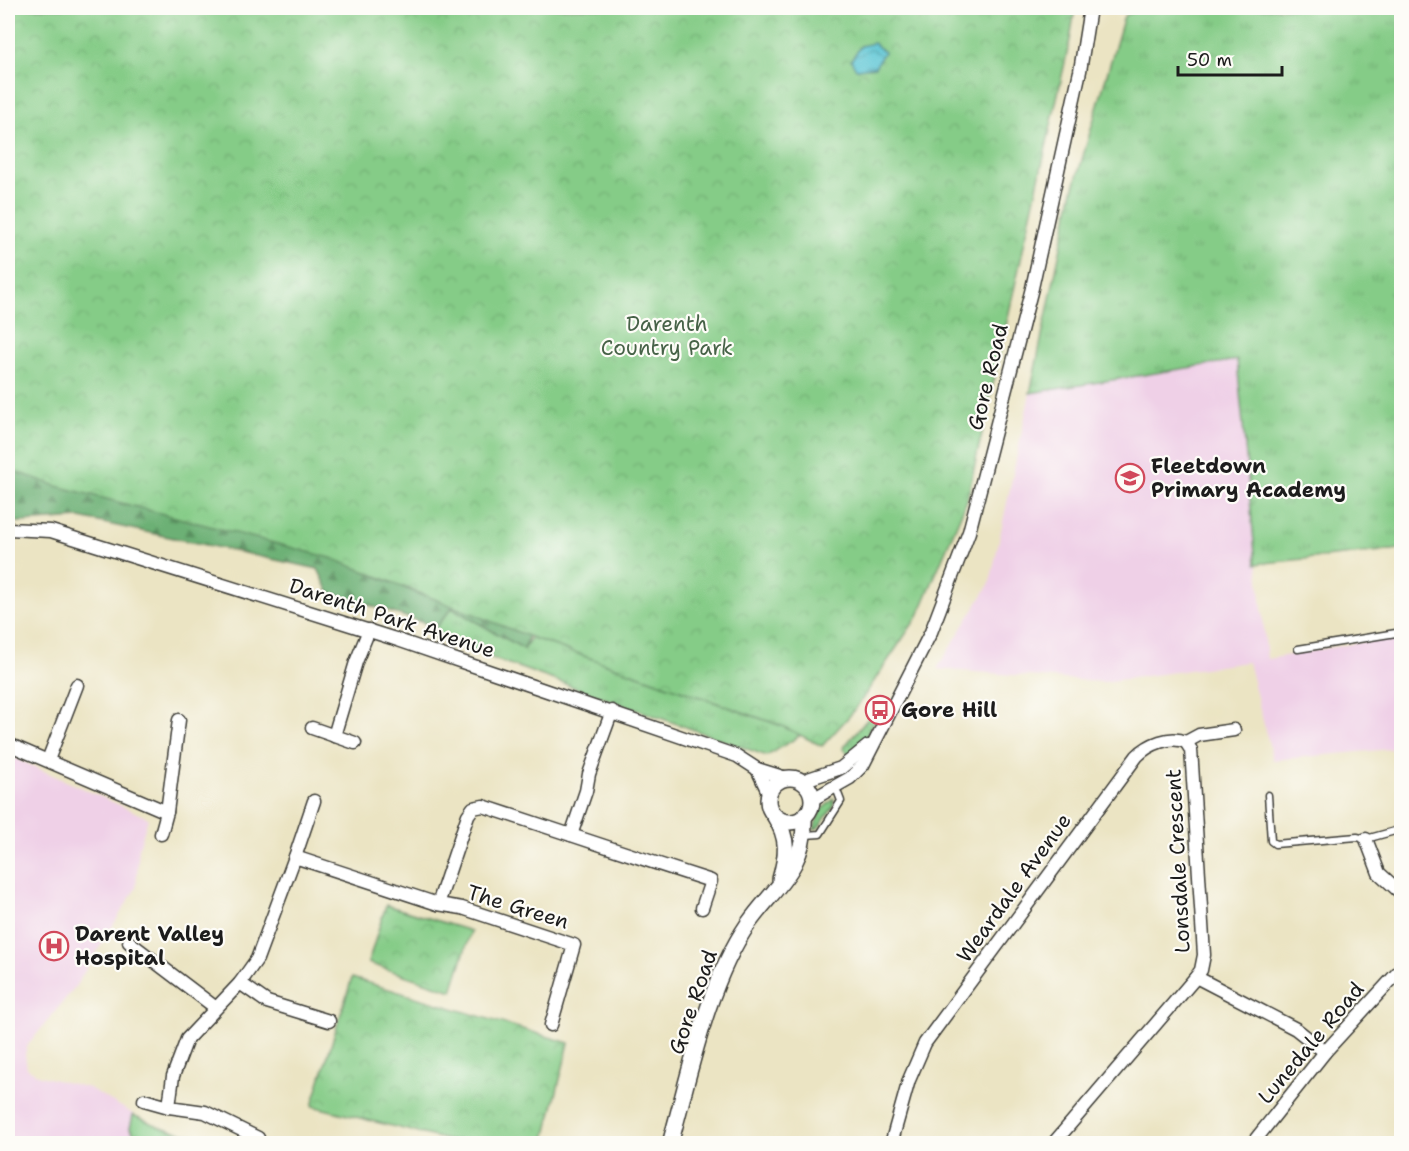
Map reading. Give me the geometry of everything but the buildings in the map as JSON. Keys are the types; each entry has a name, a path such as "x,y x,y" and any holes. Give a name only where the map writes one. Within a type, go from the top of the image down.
{"street":[{"name":"Gore Road","path":"813,799 836,788 863,765 938,617 974,512 1032,288 1080,71 1090,8"},
{"name":"Darenth Park Avenue","path":"8,530 51,531 369,630 612,711 737,756 757,770 786,778"},
{"path":"334,736 356,662 369,630"},
{"path":"48,760 77,685"},
{"path":"571,835 586,791 589,774 612,711"},
{"path":"161,834 167,812 179,720"},
{"path":"312,728 356,743"},
{"name":"Weardale Avenue","path":"891,1143 918,1054 1137,756 1158,743 1177,740 1186,742 1199,735 1234,730"},
{"name":"Gore Road","path":"802,781 841,768 874,740"},
{"name":"Lonsdale Crescent","path":"1053,1143 1202,969 1204,956 1192,758 1186,742"},
{"path":"8,744 167,812"},
{"path":"757,770 768,794 769,807 773,815 788,823 804,818 812,806 811,790 802,781 786,778 778,781 768,794"},
{"path":"169,1107 173,1076 187,1039 240,983 264,944 314,801"},
{"name":"The Green","path":"438,904 473,804 571,835 625,848 711,881 702,908"},
{"name":"Gore Road","path":"773,815 784,830 787,842 785,862 778,885"},
{"name":"Gore Road","path":"670,1143 714,995 729,957 749,924 795,866 805,835 804,818"},
{"path":"1366,839 1379,873 1401,894"},
{"name":"The Green","path":"295,857 438,904 462,908 574,945 551,1025"},
{"path":"129,942 216,1008"},
{"name":"Lunedale Road","path":"1252,1143 1325,1052 1401,968"},
{"name":"Lonsdale Crescent","path":"1196,977 1296,1029 1325,1052"},
{"path":"240,983 267,1002 329,1021"},
{"path":"144,1100 182,1110 193,1109 209,1113 258,1138"}],"lane":[{"path":"1298,649 1401,632"},
{"path":"805,835 820,834 841,801 836,788"},
{"path":"1268,795 1271,841 1275,844 1357,837 1366,839 1401,829"}],"shaded area":[{"name":"Fleetdown Primary Academy","path":"1237,360 1267,659 1401,635 1401,748 1273,760 1248,662 1103,682 937,669 990,583 1030,393"},
{"name":"Darent Valley Hospital","path":"8,755 148,818 139,848 136,888 75,987 28,1045 25,1054 27,1068 40,1076 89,1088 152,1125 213,1143 8,1144"}],"green space":[{"name":"Darenth Country Park","path":"8,8 1075,8 1070,40 967,500 918,616 854,711 822,746 782,726 533,638 331,558 57,486 8,469"},
{"path":"1142,8 1401,8 1401,549 1256,564 1237,360 1030,393 1072,194 1124,16"},
{"path":"8,461 386,493 373,575 424,596 437,520 532,624 524,649 452,608 436,627 329,592 318,569 80,518 8,523"},
{"path":"452,608 524,649 531,637 782,726 801,735 767,756 433,637 436,627"},
{"path":"871,715 876,717 863,743 851,756 843,748"},
{"path":"834,799 834,806 818,828 814,829 820,811"},
{"path":"386,905 471,931 452,991 368,963"},
{"path":"352,978 569,1043 544,1143 459,1143 312,1106"},
{"path":"133,1115 160,1127 222,1143 155,1143 154,1137 147,1134 144,1138 150,1143 140,1143 130,1128"}],"water":[{"path":"874,43 884,52 875,67 856,69 851,60 861,46"}],"place":[{"name":"Fleetdown Primary Academy","path":"1130,478"},
{"name":"Gore Hill","path":"880,710"},
{"name":"Darent Valley Hospital","path":"54,946"}]}
